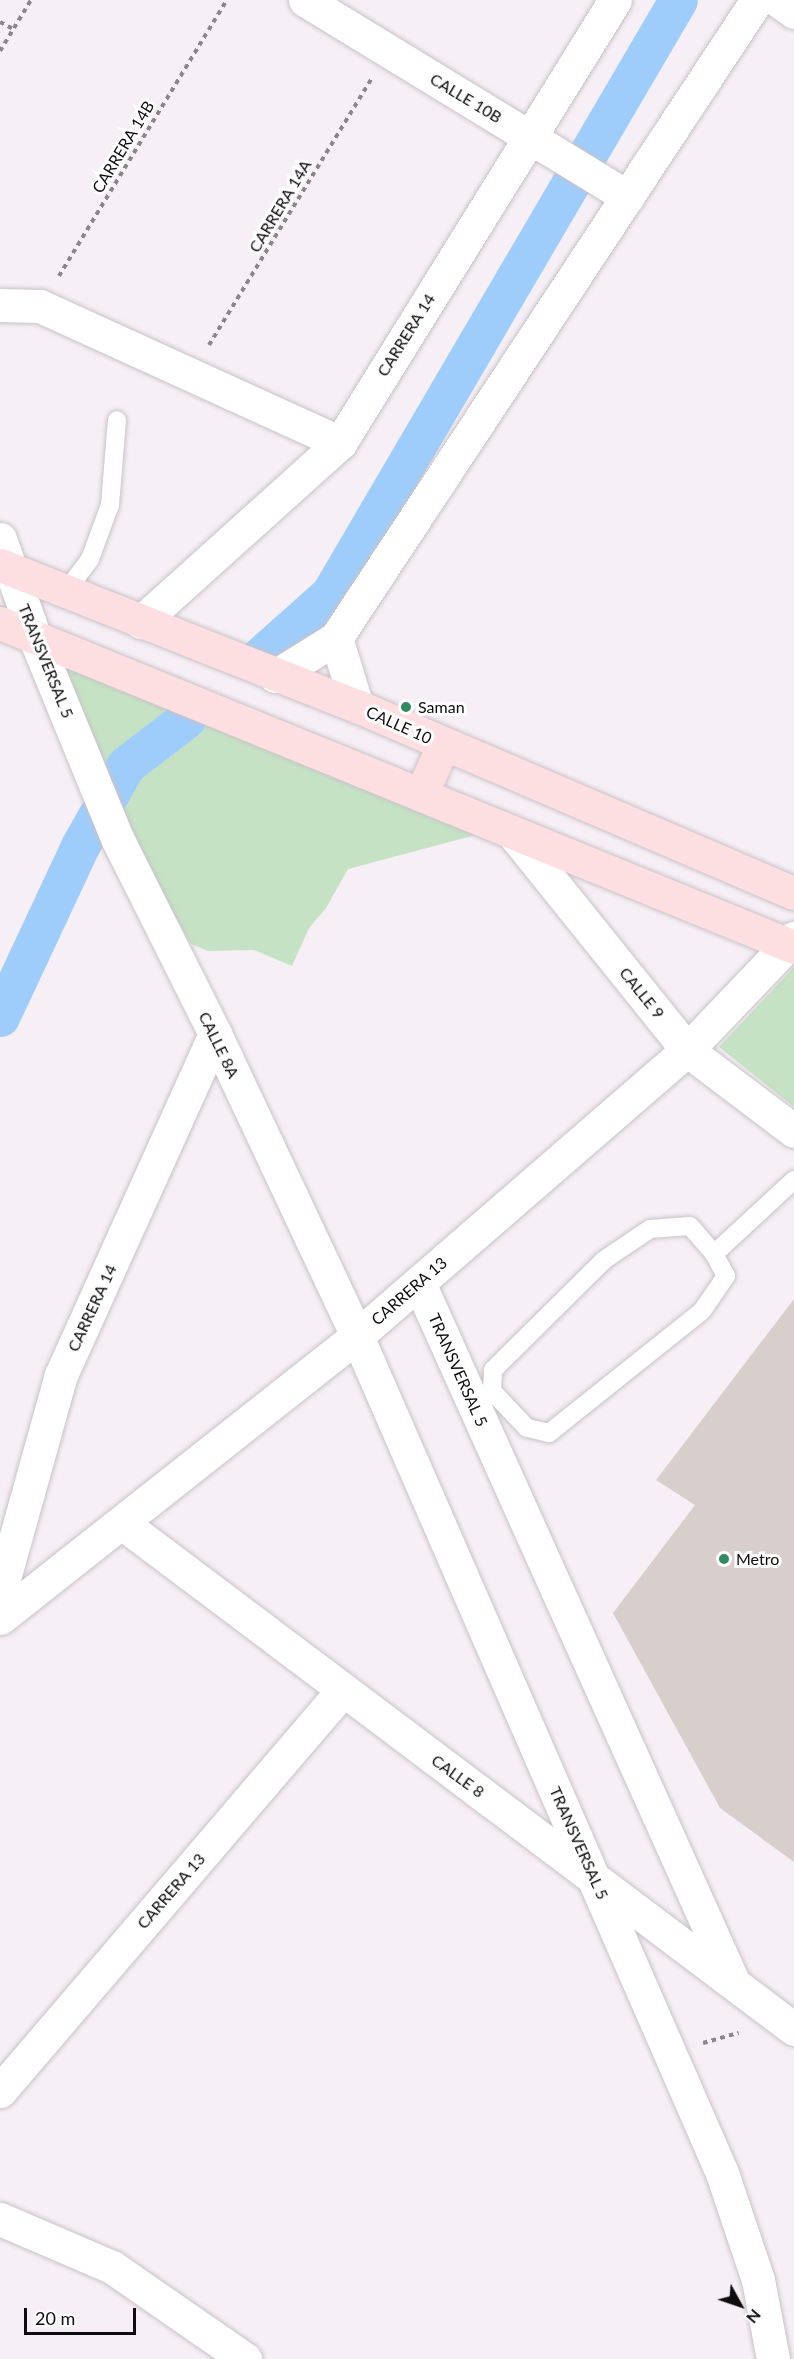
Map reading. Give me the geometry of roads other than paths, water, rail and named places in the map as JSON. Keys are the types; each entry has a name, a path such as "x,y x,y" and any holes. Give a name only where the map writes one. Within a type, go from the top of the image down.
{"main road":[{"name":"CALLE 10","path":"3,557 66,591 275,676 357,706 443,745 794,893"},
{"path":"0,623 792,944"},
{"path":"421,795 443,745"}],"street":[{"name":"CALLE 10B","path":"305,0 628,197"},
{"name":"CARRERA 14","path":"141,622 340,442 540,143 615,0"},
{"path":"275,676 336,638 757,0"},
{"path":"777,0 794,12"},
{"path":"0,305 40,306 340,442"},
{"name":"TRANSVERSAL 5","path":"3,557 83,753"},
{"path":"336,638 357,706"},
{"name":"CALLE 8A","path":"83,753 118,840 215,1034 357,1336"},
{"name":"CALLE 9","path":"512,832 687,1050 794,1131"},
{"name":"CARRERA 13","path":"0,1618 357,1336 687,1050 792,944"},
{"name":"CARRERA 14","path":"0,1593 61,1375 215,1034"},
{"name":"TRANSVERSAL 5","path":"419,1283 734,1983"},
{"name":"TRANSVERSAL 5","path":"357,1336 722,2173 758,2280 773,2359"},
{"name":"CALLE 8","path":"122,1522 342,1691 788,2024"},
{"name":"CARRERA 13","path":"0,2091 342,1691"},
{"path":"0,2219 112,2267 245,2359"}],"lane":[{"path":"66,591 90,559 110,505 117,420"},
{"path":"714,1254 794,1180"},
{"path":"690,1226 714,1254 726,1276 702,1311 549,1433 527,1428 492,1391 493,1370 528,1332 604,1260 650,1229 690,1226"}],"waterway":[{"path":"257,659 330,594 678,0"},
{"path":"0,1017 80,846 126,765 186,719"}],"place":[{"name":"Saman","path":"406,707"},
{"name":"Metro","path":"724,1559"}]}
